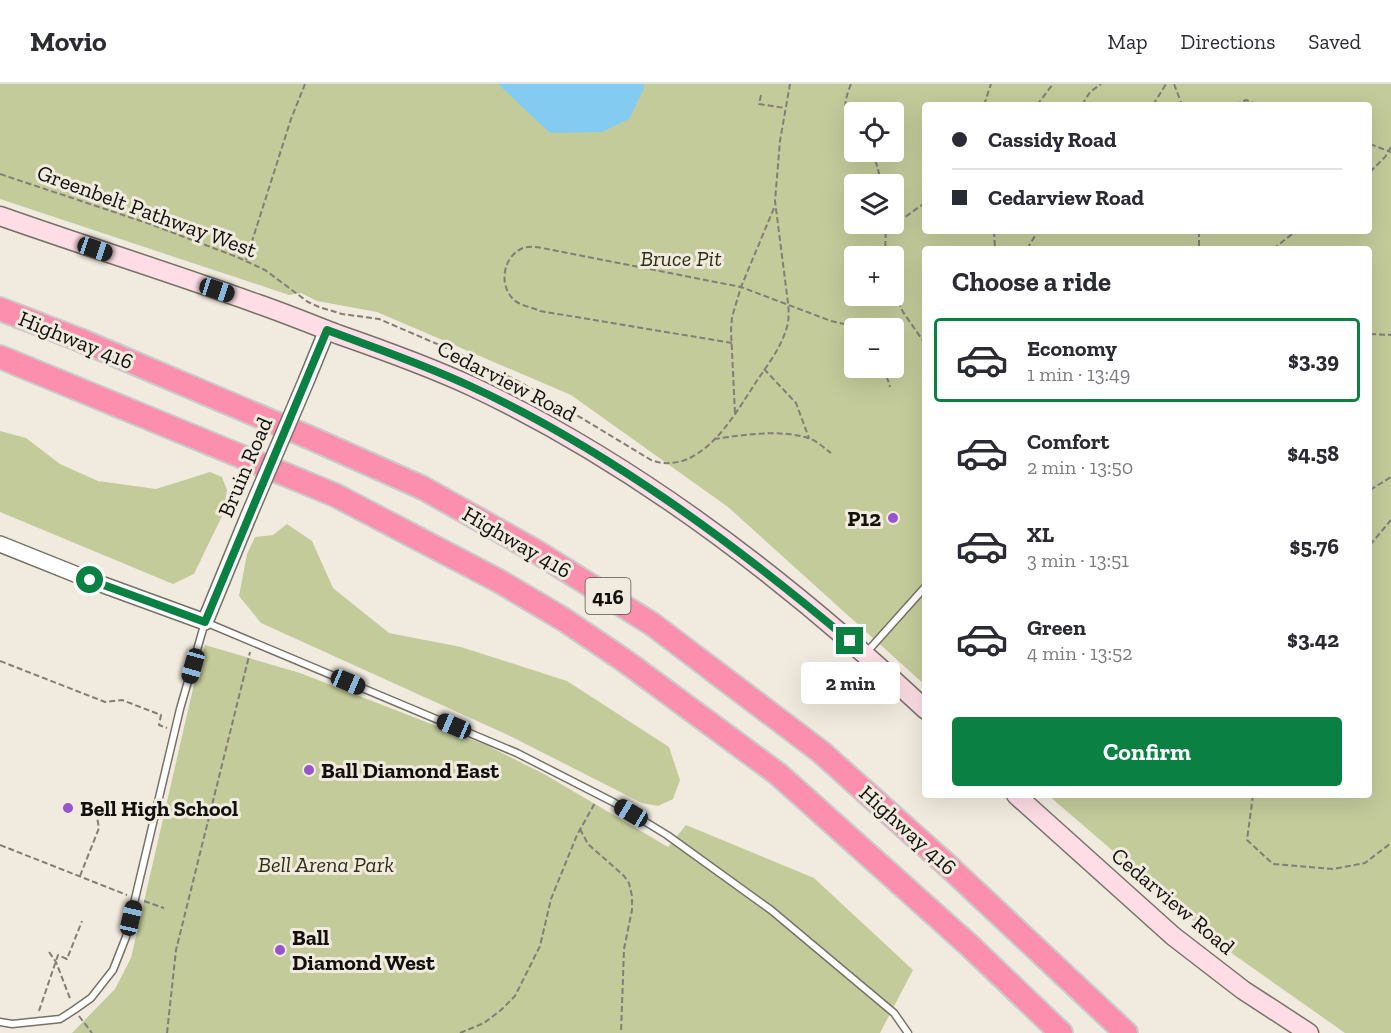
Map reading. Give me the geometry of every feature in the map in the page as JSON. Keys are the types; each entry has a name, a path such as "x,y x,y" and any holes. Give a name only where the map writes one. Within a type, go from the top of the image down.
{"highway":[{"name":"Highway 416","path":"0,309 123,358 423,488 537,552 652,624 821,752 947,866 1123,1032"},
{"name":"Highway 416","path":"0,357 335,495 499,581 563,619 625,661 778,774 970,946 1061,1033"}],"main road":[{"name":"Cedarview Road","path":"0,216 256,303 400,356 472,387 534,419 649,489 758,565 865,654 922,706"},
{"name":"Cedarview Road","path":"1019,798 1173,936 1243,990 1309,1033"}],"street":[{"name":"Bruin Road","path":"205,622 327,330"},
{"path":"0,543 90,580 205,622"}],"lane":[{"path":"865,654 922,590"},
{"path":"0,1022 35,1023 60,1019 91,998 113,970 126,937 176,730 205,622 517,753 599,795 668,835 771,910 894,1013 908,1033"}],"path":[{"path":"245,261 291,119 305,84"},
{"name":"Greenbelt Pathway West","path":"0,174 150,224 245,261 265,270 308,302 319,307 342,314 379,320 514,379 661,464 683,461 714,440 765,369 787,329 788,303 775,207 785,108 790,84"},
{"path":"846,102 850,84"},
{"path":"985,102 991,84"},
{"path":"1039,102 1053,84"},
{"path":"1082,102 1090,92 1101,84"},
{"path":"1155,102 1166,84"},
{"path":"1174,84 1181,102"},
{"path":"761,95 759,104 785,108"},
{"path":"1372,145 1390,151"},
{"path":"1372,170 1391,147"},
{"path":"904,219 922,205"},
{"path":"735,413 732,317 741,287 775,207"},
{"path":"885,234 885,246"},
{"path":"1277,246 1292,234"},
{"path":"732,343 540,311 517,303 510,296 506,283 506,266 522,249 533,247 741,287 844,324"},
{"path":"900,306 922,339"},
{"path":"1372,334 1391,335"},
{"path":"765,369 796,403 809,438"},
{"path":"887,378 890,387"},
{"path":"714,440 743,435 780,434 809,438 831,453"},
{"path":"1372,489 1391,477"},
{"path":"1372,543 1391,520"},
{"path":"167,1033 176,950 252,641"},
{"path":"0,661 105,702 122,700 161,715 159,725 176,730"},
{"path":"460,1033 484,1023 515,996 540,946 551,899 580,829 599,795"},
{"path":"1253,798 1247,840 1273,864 1333,869 1365,863 1391,843"},
{"path":"80,876 99,828 96,812"},
{"path":"580,829 588,844 624,876 629,883 632,896 632,910 624,950 621,1033"},
{"path":"0,845 164,908"},
{"path":"35,1023 58,956 67,959 82,921"},
{"path":"49,952 56,962 74,1010 92,1033"}],"green space":[{"name":"Bruce Pit","path":"0,84 1391,84 1391,1033 1345,1033 1230,952 1051,798 1372,798 1372,246 922,246 922,682 728,507 571,395 377,312 317,301 301,293 289,295 0,199"},
{"path":"0,431 26,438 60,464 98,481 156,489 210,472 222,477 227,490 223,514 194,574 173,584 0,512"},
{"path":"287,524 312,541 333,588 389,633 461,647 567,681 669,747 680,780 673,799 658,806 642,803 508,735 261,623 239,596 247,554 255,537 273,535"},
{"name":"Bell Arena Park","path":"205,645 300,673 488,746 544,774 668,847 686,825 814,878 913,970 880,1033 72,1033 115,989 131,958 197,671"}],"water":[{"path":"498,84 644,84 629,119 602,132 550,133"}],"place":[{"name":"P12","path":"893,518"},
{"name":"Ball Diamond East","path":"309,770"},
{"name":"Bell High School","path":"68,808"},
{"name":"Ball Diamond West","path":"280,950"}],"route":[{"path":"90,580 205,622 327,330 400,356 472,387 534,419 597,456 649,489 758,565 850,641"}]}
